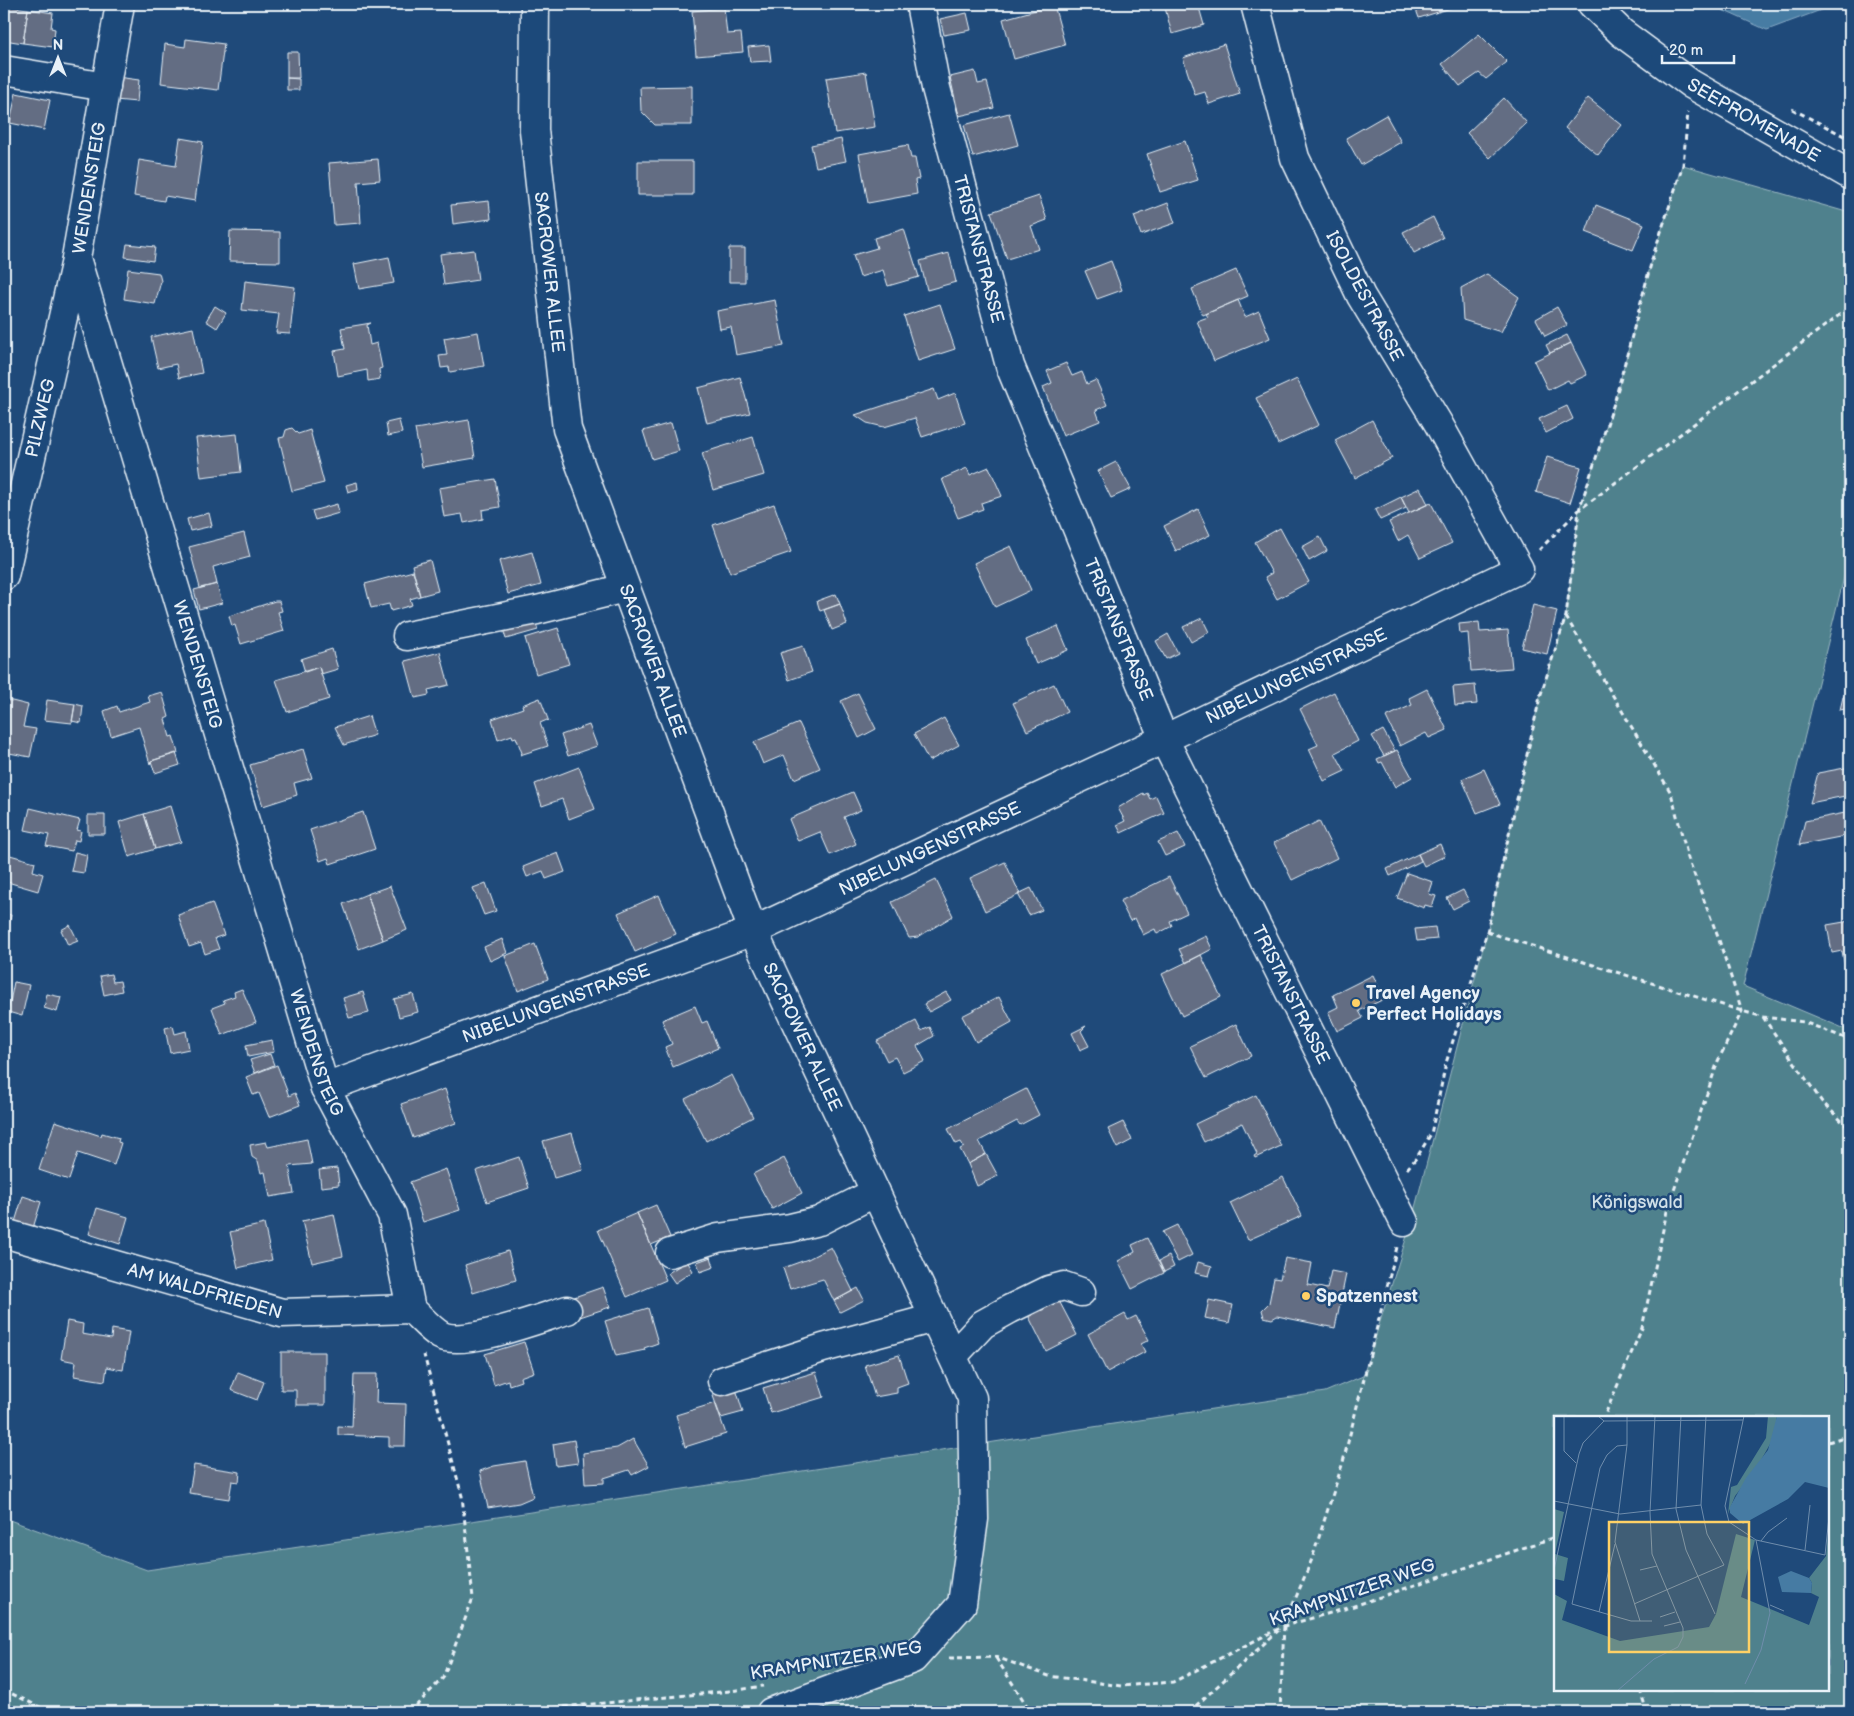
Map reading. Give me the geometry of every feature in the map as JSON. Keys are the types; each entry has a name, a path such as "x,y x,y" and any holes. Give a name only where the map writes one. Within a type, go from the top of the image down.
{"street":[{"name":"WENDENSTEIG","path":"120,4 76,258 325,1088 392,1215 411,1309"},
{"name":"SACROWER ALLEE","path":"535,4 534,130 566,429 753,931 972,1398 974,1519 962,1604 913,1659"},
{"name":"TRISTANSTRASSE","path":"920,4 936,88 1010,366 1164,739 1404,1222"},
{"name":"ISOLDESTRASSE","path":"1255,4 1299,167 1361,296 1438,423 1518,569"},
{"name":"SEEPROMENADE","path":"1592,4 1622,33 1691,84 1850,175"},
{"path":"4,70 106,87"},
{"name":"PILZWEG","path":"4,576 76,258"},
{"name":"NIBELUNGENSTRASSE","path":"325,1088 753,931 1164,739 1518,569"},
{"path":"407,636 537,610 626,588"},
{"path":"670,1253 718,1238 819,1222 876,1192"},
{"name":"AM WALDFRIEDEN","path":"4,1233 282,1313 411,1309"},
{"path":"952,1356 983,1324 1041,1294 1064,1286 1081,1292"},
{"path":"411,1309 440,1334 453,1339 471,1338 567,1310"},
{"path":"722,1381 823,1348 934,1318"},
{"path":"771,1712 913,1659"}],"path":[{"path":"1385,1186 1401,1176 1417,1157 1431,1134 1446,1063 1487,932 1540,697 1566,616 1579,510 1615,400 1653,256 1683,165 1691,84"},
{"path":"1518,569 1579,510 1850,307"},
{"path":"1566,616 1671,793 1688,858 1718,937 1742,1011 1718,1061 1667,1211 1642,1328 1604,1416"},
{"path":"1487,932 1763,1017 1804,1022 1850,1040"},
{"path":"1763,1017 1822,1102 1850,1129"},
{"path":"1280,1712 1284,1626 1312,1559 1343,1462 1404,1222"},
{"path":"410,1712 443,1678 473,1598 462,1496 421,1347"},
{"path":"1829,1442 1850,1435"},
{"name":"KRAMPNITZER WEG","path":"913,1659 996,1657 1049,1676 1121,1686 1173,1682 1284,1626 1348,1608 1554,1537"},
{"path":"1189,1712 1284,1626"},
{"path":"996,1657 1031,1712"},
{"name":"KRAMPNITZER WEG","path":"510,1712 731,1691 769,1684"},
{"path":"4,1690 50,1712"},
{"path":"1640,1691 1647,1712"},
{"path":"101,1712 108,1709"}],"green space":[{"name":"Königswald","path":"1683,165 1850,213 1850,553 1743,986 1850,1031 1850,1712 4,1712 4,1518 147,1570 1325,1392 1363,1376 1411,1223 1487,932 1540,697 1566,616 1579,510 1615,400 1653,256"}],"water":[{"path":"1709,4 1837,4 1767,30"}],"building":[{"path":"1164,4 1198,4 1204,25 1172,34"},
{"path":"1414,4 1453,4 1454,7 1419,18"},
{"path":"1054,5 1065,45 1014,59 1003,19"},
{"path":"4,6 28,9 23,43 4,40"},
{"path":"724,8 727,34 741,33 743,52 696,56 692,11"},
{"path":"28,9 53,13 51,28 55,29 53,47 23,43"},
{"path":"967,13 971,30 944,35 940,19"},
{"path":"1479,34 1507,62 1486,79 1479,73 1460,86 1442,64"},
{"path":"186,39 224,44 218,90 161,83 165,44 185,47"},
{"path":"1224,44 1240,94 1209,104 1205,92 1195,95 1183,58"},
{"path":"769,45 771,61 750,62 748,47"},
{"path":"287,52 298,52 299,78 287,78"},
{"path":"975,71 978,84 987,82 994,108 959,116 950,77"},
{"path":"866,72 875,127 835,133 826,78"},
{"path":"117,77 139,80 137,102 115,100"},
{"path":"287,78 299,79 299,90 287,90"},
{"path":"692,86 692,125 655,125 641,111 640,87"},
{"path":"16,93 50,100 44,130 10,123"},
{"path":"1504,98 1527,123 1490,158 1467,133"},
{"path":"1588,98 1622,125 1598,155 1565,128"},
{"path":"1009,113 1018,145 973,157 964,125"},
{"path":"1386,115 1401,142 1361,165 1346,138"},
{"path":"180,138 203,142 195,201 165,196 164,201 134,196 139,160 176,166"},
{"path":"841,139 846,161 816,167 811,145"},
{"path":"1185,141 1198,180 1160,192 1147,154"},
{"path":"908,145 911,158 915,158 919,179 915,180 917,194 868,203 859,154"},
{"path":"378,159 380,180 358,182 361,223 334,225 329,163"},
{"path":"638,161 693,161 693,195 638,195"},
{"path":"1039,196 1047,220 1031,226 1039,249 1007,259 991,212"},
{"path":"489,201 491,219 453,224 451,205"},
{"path":"1168,203 1175,223 1141,235 1134,216"},
{"path":"1596,205 1644,224 1633,250 1586,232"},
{"path":"1433,217 1443,238 1414,253 1403,232"},
{"path":"904,229 919,277 888,286 883,270 860,277 853,255 877,248 874,238"},
{"path":"230,231 280,232 280,262 229,261"},
{"path":"127,244 155,247 153,261 125,257"},
{"path":"729,248 745,248 745,282 729,282"},
{"path":"474,250 478,280 444,285 440,254"},
{"path":"949,253 956,282 927,290 920,261"},
{"path":"389,257 394,283 359,289 354,264"},
{"path":"1111,261 1122,290 1097,299 1085,271"},
{"path":"128,269 159,273 161,281 155,304 124,299"},
{"path":"1236,270 1248,296 1203,315 1192,289"},
{"path":"1487,274 1519,297 1501,332 1463,320 1461,288"},
{"path":"245,281 295,287 290,334 276,333 279,314 242,310"},
{"path":"775,300 784,346 736,355 731,327 720,329 717,311"},
{"path":"1238,300 1245,317 1259,311 1270,338 1214,361 1197,321 1208,317 1206,314"},
{"path":"940,304 955,349 918,361 904,316"},
{"path":"215,306 226,313 217,328 206,321"},
{"path":"1557,307 1567,325 1545,336 1536,319"},
{"path":"371,323 367,325 370,345 377,343 382,368 379,369 380,379 368,381 367,370 338,376 334,351 345,349 341,328"},
{"path":"193,328 202,373 179,378 176,364 158,368 151,337"},
{"path":"478,332 484,366 450,372 449,367 441,368 439,356 447,355 444,338"},
{"path":"1567,335 1571,343 1550,353 1546,345"},
{"path":"1571,343 1587,375 1570,383 1568,380 1548,390 1534,361"},
{"path":"1066,363 1072,376 1082,372 1087,384 1096,380 1107,405 1096,410 1100,421 1063,436 1043,387 1052,383 1047,371"},
{"path":"740,377 750,413 707,423 698,388"},
{"path":"1297,379 1319,425 1278,444 1256,398"},
{"path":"934,389 938,400 955,393 965,423 922,437 915,418 884,427 867,423 855,415"},
{"path":"1567,406 1573,419 1546,433 1539,419"},
{"path":"399,420 402,433 388,436 386,423"},
{"path":"469,420 475,458 422,467 415,429"},
{"path":"1372,420 1392,458 1355,478 1335,440"},
{"path":"671,423 679,451 652,459 643,431"},
{"path":"292,428 298,434 310,430 324,483 292,491 279,438 284,437 286,430"},
{"path":"237,434 241,472 201,477 196,438"},
{"path":"753,437 764,475 713,490 702,453"},
{"path":"1547,457 1581,467 1570,503 1536,492"},
{"path":"1116,462 1131,489 1111,498 1098,471"},
{"path":"989,467 1002,496 981,503 983,509 958,518 942,479 967,468 970,475"},
{"path":"495,479 500,507 482,510 483,519 464,523 462,514 444,517 439,488"},
{"path":"357,482 358,489 348,492 346,485"},
{"path":"1420,488 1428,504 1409,513 1401,497"},
{"path":"1401,497 1406,508 1380,520 1375,510"},
{"path":"1431,503 1452,543 1420,558 1408,535 1398,541 1389,522"},
{"path":"337,504 339,513 315,520 312,511"},
{"path":"774,504 791,552 730,573 713,525"},
{"path":"1198,509 1210,535 1176,551 1164,526"},
{"path":"209,513 212,526 190,531 187,519"},
{"path":"1280,528 1309,582 1277,599 1265,577 1272,573 1255,542"},
{"path":"244,533 250,557 213,567 217,584 200,588 189,547"},
{"path":"1320,537 1327,551 1309,561 1302,547"},
{"path":"1011,546 1031,590 995,607 974,563"},
{"path":"532,552 541,585 508,594 499,561"},
{"path":"430,560 438,591 420,596 412,565"},
{"path":"413,571 420,596 410,599 412,605 391,611 389,604 371,608 365,584"},
{"path":"217,584 222,603 199,609 194,590"},
{"path":"836,594 840,604 820,611 817,601"},
{"path":"279,601 282,611 278,612 284,631 241,644 235,625 232,626 229,616"},
{"path":"840,604 847,624 832,630 824,610"},
{"path":"1533,605 1557,611 1547,654 1522,648"},
{"path":"534,618 538,630 506,639 502,626"},
{"path":"1202,618 1209,632 1191,642 1183,627"},
{"path":"1479,622 1480,632 1508,630 1512,668 1471,671 1468,633 1460,634 1459,624"},
{"path":"1058,626 1068,650 1036,664 1026,640"},
{"path":"558,628 569,664 536,674 525,638"},
{"path":"1168,634 1178,653 1166,659 1156,641"},
{"path":"803,646 812,672 789,680 780,653"},
{"path":"332,649 338,669 321,674 319,667 305,672 301,659"},
{"path":"440,652 449,685 428,690 429,695 415,698 405,661"},
{"path":"319,667 329,699 287,712 276,680"},
{"path":"1054,684 1067,712 1027,731 1013,703"},
{"path":"1475,685 1477,704 1455,706 1453,687"},
{"path":"1427,689 1447,730 1429,738 1426,733 1400,746 1386,717 1412,705 1409,698"},
{"path":"162,692 169,717 165,719 170,737 173,736 178,753 151,761 150,764 139,727 111,736 104,711 117,706 119,712 150,702 148,696"},
{"path":"1334,692 1358,741 1335,753 1345,771 1324,781 1309,749 1318,745 1300,709"},
{"path":"1849,692 1850,708 1840,710 1843,697 1849,696"},
{"path":"858,693 876,729 859,738 841,701"},
{"path":"540,698 549,722 547,720 540,723 548,746 520,755 522,753 516,737 513,738 512,735 498,740 492,719 523,708 522,705"},
{"path":"8,700 28,705 23,727 36,729 30,757 4,752 4,721"},
{"path":"47,700 75,704 72,723 44,720"},
{"path":"75,704 83,706 81,723 72,721"},
{"path":"369,716 375,735 344,745 335,727"},
{"path":"944,718 959,745 929,761 914,734"},
{"path":"799,723 820,768 794,779 784,755 763,764 754,742"},
{"path":"589,725 597,746 568,756 561,735"},
{"path":"1383,730 1395,751 1384,756 1372,736"},
{"path":"303,749 312,778 294,783 297,795 263,806 250,765"},
{"path":"1397,750 1412,777 1395,787 1382,762 1379,763 1377,759"},
{"path":"176,753 180,765 155,773 151,761"},
{"path":"579,767 595,809 569,819 562,799 542,806 535,784"},
{"path":"1850,767 1850,795 1810,803 1818,773"},
{"path":"1484,769 1500,804 1477,813 1462,779"},
{"path":"853,792 861,810 844,817 856,844 830,855 820,832 798,841 789,819"},
{"path":"1143,793 1144,795 1147,793 1150,799 1156,796 1164,813 1121,833 1117,825 1125,821 1118,808"},
{"path":"170,806 181,842 155,849 144,814"},
{"path":"30,808 80,820 77,830 81,831 79,841 75,840 72,851 46,846 49,835 25,830"},
{"path":"363,812 375,849 330,864 328,858 320,861 310,830"},
{"path":"1850,812 1850,835 1799,845 1805,821"},
{"path":"144,814 155,849 129,857 119,822"},
{"path":"88,815 105,815 105,834 88,834"},
{"path":"1319,821 1337,858 1292,880 1274,843"},
{"path":"1178,833 1185,847 1165,856 1158,842"},
{"path":"1440,844 1445,856 1424,866 1418,854"},
{"path":"75,852 87,855 84,873 71,871"},
{"path":"558,853 565,872 546,879 543,871 527,877 523,867"},
{"path":"1418,854 1421,861 1390,876 1387,869"},
{"path":"10,855 35,862 33,871 43,874 38,891 4,881 4,863 7,864"},
{"path":"1005,862 1020,894 985,911 970,878"},
{"path":"1407,873 1433,882 1429,894 1436,896 1432,907 1425,905 1424,908 1397,898"},
{"path":"1169,877 1187,913 1170,921 1172,926 1157,934 1155,929 1143,935 1135,918 1130,921 1120,901"},
{"path":"936,880 953,916 918,937 909,938 892,902"},
{"path":"486,883 496,911 484,915 473,888"},
{"path":"390,886 407,930 383,940 367,894"},
{"path":"1031,888 1042,910 1029,915 1018,894"},
{"path":"1463,890 1469,901 1453,909 1447,898"},
{"path":"367,894 383,940 359,949 343,904"},
{"path":"659,895 676,934 635,952 618,913"},
{"path":"212,903 224,935 215,938 219,949 205,954 201,943 189,947 178,915"},
{"path":"4,913 11,915 6,941 4,941"},
{"path":"1850,921 1850,982 1848,982 1842,951 1832,953 1827,925"},
{"path":"70,925 78,941 68,945 61,930"},
{"path":"1435,927 1437,939 1417,941 1415,929"},
{"path":"1206,936 1212,949 1186,963 1179,949"},
{"path":"502,939 507,953 490,961 484,947"},
{"path":"535,944 548,979 518,991 505,956"},
{"path":"1201,955 1221,997 1182,1016 1162,974"},
{"path":"111,974 113,982 120,981 122,991 104,995 100,976"},
{"name":"Travel Agency Perfect Holidays","path":"1373,975 1384,999 1359,1011 1363,1018 1337,1031 1328,1012 1338,1007 1333,995"},
{"path":"14,982 29,985 22,1016 8,1012"},
{"path":"242,989 256,1022 222,1035 212,1008 225,1003 223,1000 235,996 234,992"},
{"path":"363,992 369,1013 349,1018 343,998"},
{"path":"946,992 951,1000 929,1012 924,1004"},
{"path":"47,994 61,997 57,1012 44,1008"},
{"path":"413,994 418,1012 399,1017 394,999"},
{"path":"999,997 1012,1022 976,1042 962,1016"},
{"path":"695,1006 702,1023 707,1021 718,1048 673,1067 665,1047 672,1044 662,1020"},
{"path":"916,1021 921,1031 930,1027 934,1036 917,1046 925,1061 903,1072 895,1057 887,1061 877,1041"},
{"path":"1236,1024 1251,1056 1206,1078 1190,1046"},
{"path":"173,1026 175,1034 186,1031 189,1049 170,1053 165,1028"},
{"path":"1086,1026 1081,1031 1089,1046 1080,1050 1072,1033"},
{"path":"272,1040 274,1052 248,1057 246,1045"},
{"path":"270,1054 274,1065 255,1073 250,1060"},
{"path":"277,1065 289,1096 295,1093 300,1105 269,1117 259,1093 253,1095 246,1077"},
{"path":"732,1075 753,1117 706,1141 685,1099"},
{"path":"445,1089 456,1123 413,1138 401,1104"},
{"path":"1026,1089 1039,1115 1020,1125 1017,1121 979,1141 986,1154 968,1164 960,1149 964,1147 961,1142 956,1144 948,1129"},
{"path":"1256,1095 1281,1146 1255,1158 1254,1156 1257,1154 1242,1123 1204,1142 1195,1124"},
{"path":"55,1121 101,1136 102,1133 119,1138 118,1142 121,1143 114,1165 78,1153 69,1180 39,1170"},
{"path":"1123,1122 1132,1140 1117,1148 1108,1129"},
{"path":"572,1133 583,1170 554,1178 543,1141"},
{"path":"307,1139 312,1164 289,1166 294,1193 270,1197 265,1172 261,1173 258,1161 252,1157 250,1145 266,1142 268,1147"},
{"path":"986,1154 998,1176 977,1186 968,1164"},
{"path":"519,1157 529,1188 487,1202 476,1171"},
{"path":"784,1158 802,1193 772,1209 753,1174"},
{"path":"337,1168 339,1185 321,1187 319,1170"},
{"path":"446,1169 460,1210 423,1222 410,1182"},
{"path":"1283,1177 1302,1216 1248,1240 1230,1203"},
{"path":"23,1196 41,1202 33,1228 15,1222"},
{"path":"656,1205 670,1237 651,1245 637,1213"},
{"path":"97,1208 128,1217 120,1244 89,1234"},
{"path":"637,1213 666,1280 627,1297 598,1230"},
{"path":"334,1214 343,1256 312,1263 302,1221"},
{"path":"264,1224 272,1260 238,1268 230,1232"},
{"path":"1177,1225 1192,1255 1178,1262 1162,1232"},
{"path":"1147,1238 1164,1273 1132,1289 1118,1261 1135,1252 1132,1245"},
{"path":"831,1247 853,1291 834,1301 823,1279 790,1289 783,1268 808,1259"},
{"path":"508,1251 516,1280 473,1293 465,1265"},
{"path":"1169,1256 1174,1267 1164,1272 1159,1261"},
{"path":"711,1257 714,1267 700,1272 697,1262"},
{"name":"Spatzennest","path":"1285,1258 1312,1263 1308,1285 1327,1289 1331,1271 1346,1274 1335,1328 1277,1316 1272,1319 1264,1317 1262,1310 1269,1303 1274,1278 1280,1279"},
{"path":"687,1261 693,1271 675,1283 668,1273"},
{"path":"1198,1262 1212,1266 1209,1276 1195,1273"},
{"path":"603,1287 610,1307 580,1317 574,1297"},
{"path":"858,1288 864,1300 840,1312 834,1301"},
{"path":"1057,1297 1077,1335 1046,1351 1027,1313"},
{"path":"1209,1300 1233,1305 1229,1323 1205,1318"},
{"path":"648,1308 658,1343 644,1348 645,1350 616,1356 605,1321"},
{"path":"1125,1314 1128,1320 1136,1316 1149,1340 1141,1344 1145,1352 1107,1372 1088,1334"},
{"path":"67,1321 83,1324 82,1334 111,1339 112,1329 129,1332 123,1370 107,1367 105,1381 74,1376 76,1362 61,1359"},
{"path":"524,1342 534,1372 520,1377 521,1381 509,1385 508,1380 494,1385 485,1354"},
{"path":"281,1352 325,1352 325,1405 296,1405 296,1390 281,1390"},
{"path":"899,1355 908,1383 897,1387 897,1393 875,1397 865,1365"},
{"path":"238,1372 264,1382 257,1400 231,1390"},
{"path":"816,1372 824,1397 771,1413 763,1388"},
{"path":"354,1374 377,1374 376,1403 406,1404 405,1446 389,1446 389,1437 338,1435 338,1426 352,1427"},
{"path":"736,1389 743,1412 721,1418 713,1396"},
{"path":"715,1403 726,1434 685,1447 676,1415"},
{"path":"633,1439 649,1466 632,1475 629,1470 604,1478 604,1483 585,1484 583,1453 617,1448"},
{"path":"574,1440 578,1463 556,1466 553,1444"},
{"path":"525,1461 533,1497 519,1503 488,1508 480,1471 494,1466"},
{"path":"194,1465 240,1472 239,1482 232,1481 229,1499 189,1493"}],"place":[{"name":"Travel Agency Perfect Holidays","path":"1356,1003"},
{"name":"Spatzennest","path":"1306,1296"}]}
